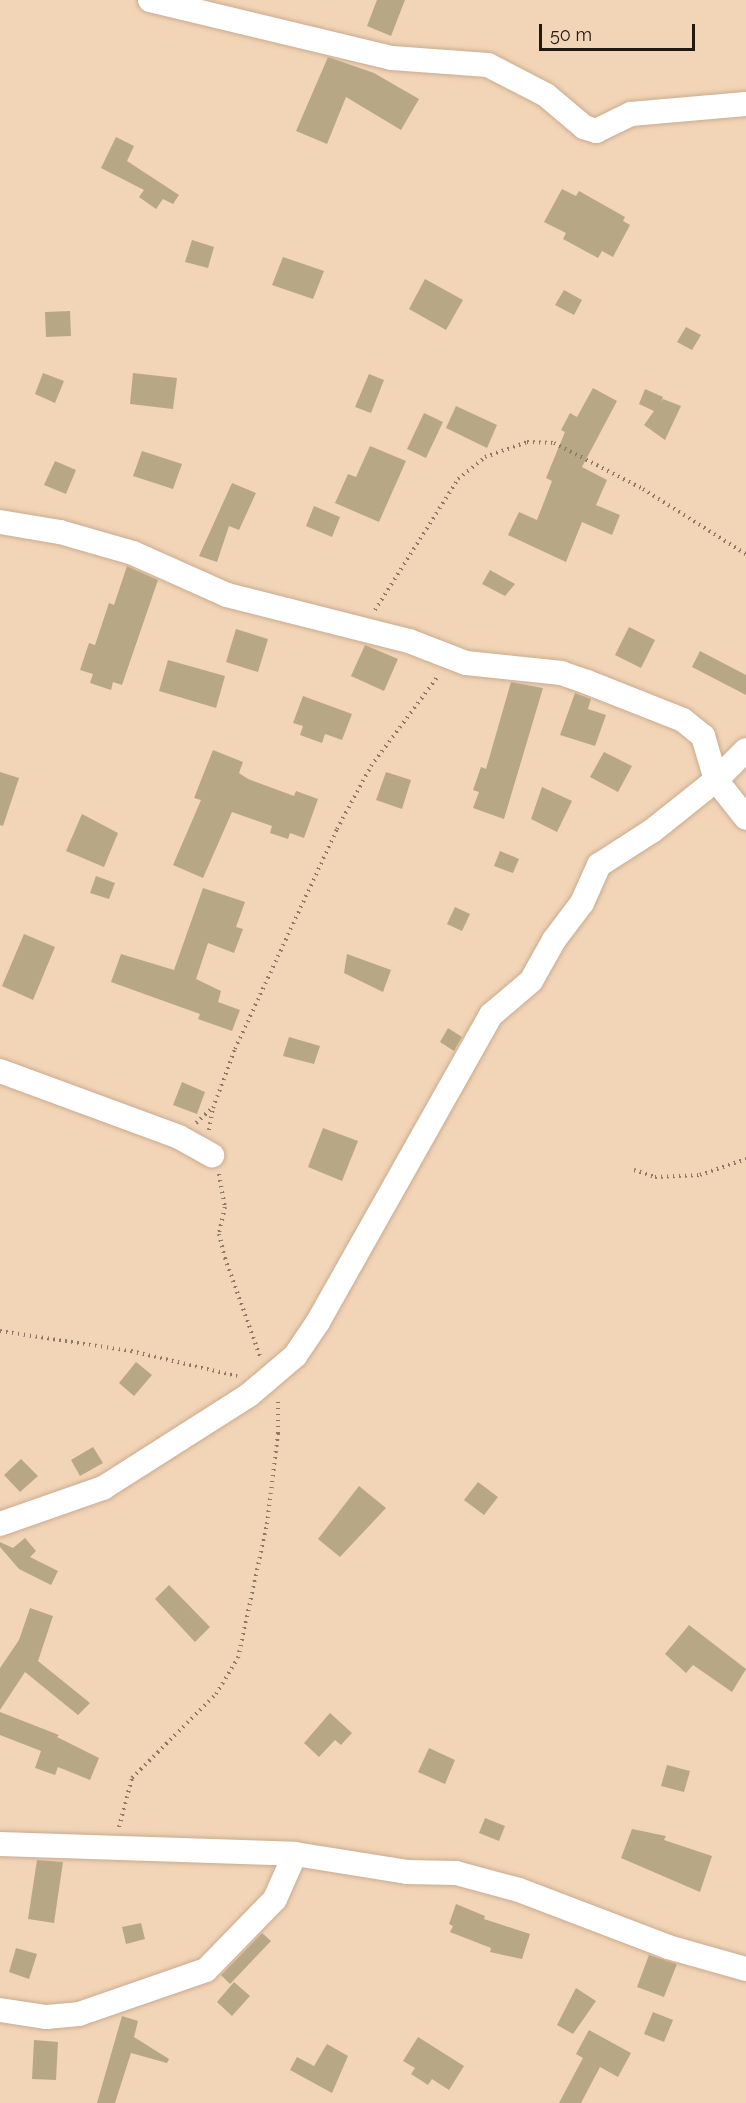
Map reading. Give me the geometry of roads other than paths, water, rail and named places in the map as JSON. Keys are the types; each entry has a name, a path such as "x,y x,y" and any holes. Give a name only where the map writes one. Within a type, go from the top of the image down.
{"street":[{"path":"150,0 392,58 488,65 546,95 584,127 596,131 632,114 746,104"},
{"path":"0,522 60,532 133,553 227,595 409,641 450,658 494,669 561,673 683,720 703,736 716,780 746,818"},
{"path":"0,1524 103,1488 199,1429 268,1379 295,1356 318,1322 491,1016 531,981 582,903 599,865 652,831 716,780 746,750"},
{"path":"0,1071 179,1137 212,1155"},
{"path":"0,1844 67,1848 109,1845 295,1854 407,1872 456,1874 519,1890 668,1947 746,1969"},
{"path":"0,2010 46,2017 79,2014 206,1970 275,1899 295,1854"}]}
